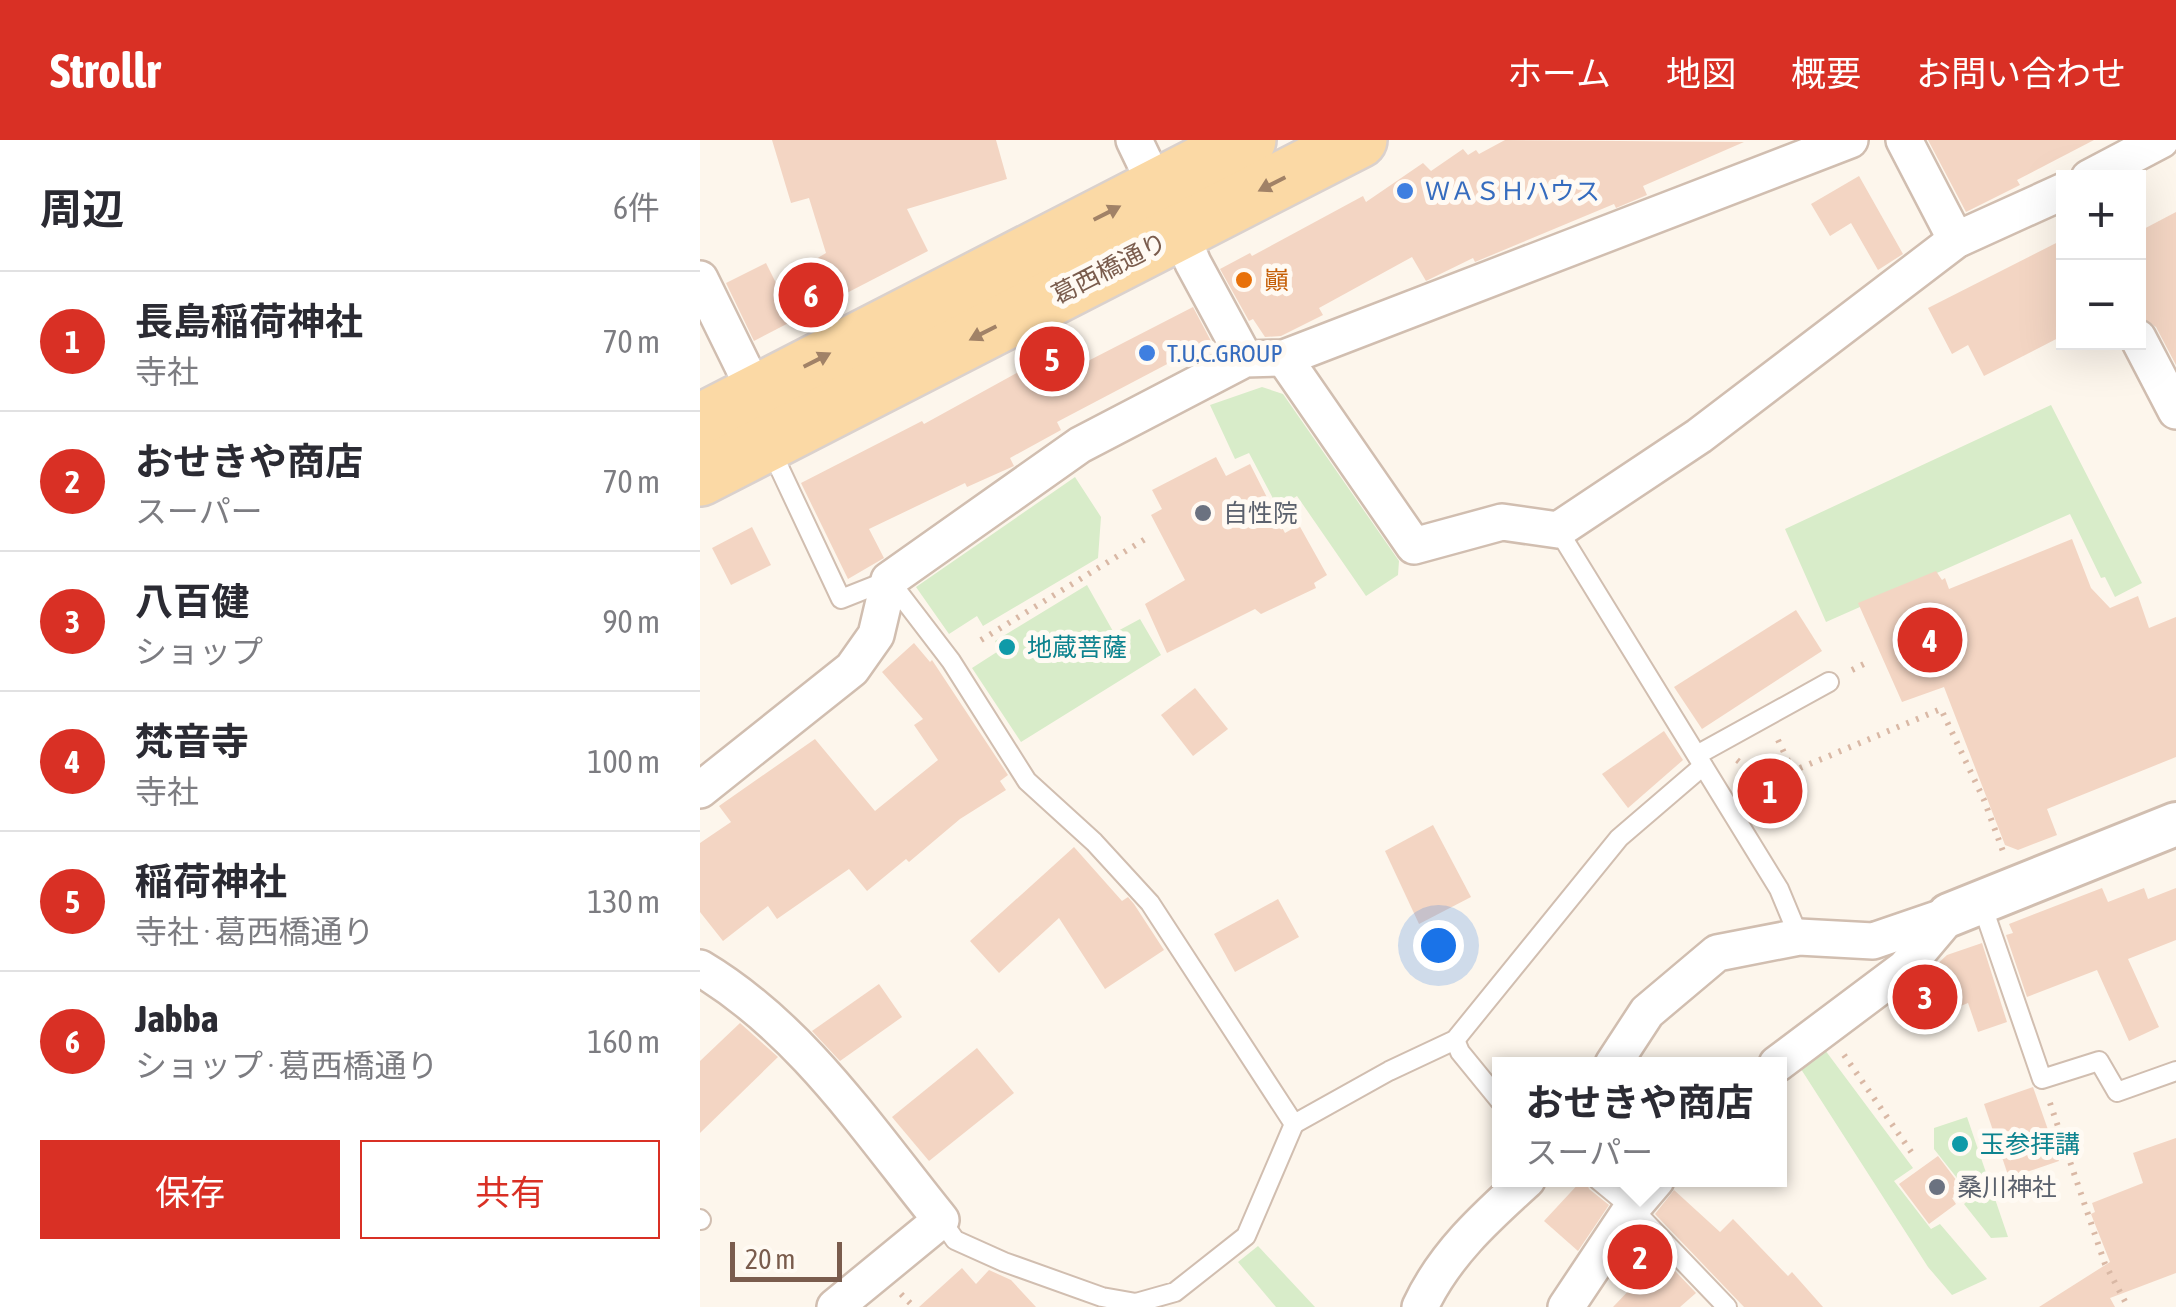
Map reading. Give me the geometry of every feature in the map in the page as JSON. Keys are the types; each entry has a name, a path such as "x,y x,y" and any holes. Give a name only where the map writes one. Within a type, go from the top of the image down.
{"main road":[{"name":"葛西橋通り","path":"700,478 762,418 1157,186 1248,140"},
{"name":"葛西橋通り","path":"1157,186 1359,140"},
{"name":"葛西橋通り","path":"700,422 762,418"}],"street":[{"path":"700,790 852,669 876,635 888,580 1080,446 1245,358 1284,358 1850,140"},
{"path":"1904,140 1956,240"},
{"path":"2103,170 2161,140"},
{"path":"1157,186 1192,264 1245,358"},
{"path":"1284,358 1414,546 1502,522 1558,530 1714,425 1956,240 2056,194"},
{"path":"700,280 762,418"},
{"path":"2144,350 2176,411"},
{"path":"1618,1057 1647,1012 1717,953 1799,937 1873,942 2173,833"},
{"path":"1786,1057 1905,968 1965,908"},
{"path":"700,968 752,1002 795,1042 941,1220 835,1307"},
{"path":"1420,1307 1435,1274 1519,1187"},
{"path":"1566,1307 1650,1187"}],"lane":[{"path":"762,418 841,599 888,580 951,661 1027,781 1094,842 1150,903 1294,1124"},
{"path":"1558,530 1780,890 1799,937"},
{"path":"941,1220 955,1240 1102,1297 1136,1303 1175,1292 1246,1236 1294,1124 1389,1071 1455,1040 1619,838 1700,760 1829,682"},
{"path":"1965,908 2042,1079 2099,1061 2117,1092 2176,1071"},
{"path":"1455,1040 1460,1052 1492,1090"},
{"path":"1606,1187 1632,1208 1727,1307"}],"path":[{"path":"981,640 1147,538"},
{"path":"1767,717 1793,770 1941,709 1984,800 2006,861"},
{"path":"1824,1027 1914,1156"},
{"path":"2042,1079 2105,1264 2128,1307"}],"green space":[{"path":"1262,387 1283,394 1399,561 1398,575 1366,596 1297,496 1278,508 1249,453 1235,459 1210,405"},
{"path":"2051,405 2142,583 2115,597 2105,577 2101,578 2070,514 1826,622 1785,529"},
{"path":"1075,477 1101,517 1098,558 983,626 977,616 949,634 916,587"},
{"path":"1087,585 1114,633 1140,619 1161,655 1021,742 972,668 1000,650 995,641"},
{"path":"1825,1050 1913,1168 1894,1181 1931,1229 1940,1224 1987,1279 1952,1295 1928,1267 1799,1066"},
{"path":"1967,1117 2008,1237 1991,1238 1964,1204 1972,1197 1934,1149 1934,1128"},
{"path":"1258,1246 1315,1307 1276,1307 1238,1262"}],"building":[{"path":"772,140 996,140 1007,179 907,209 928,251 754,341 726,283 766,263 776,283 826,253 809,198 791,203"},
{"path":"1505,140 1744,142 1643,186 1647,195 1616,208 1614,204 1475,262 1473,258 1426,281 1412,257 1319,308 1323,315 1281,336 1265,337 1253,319 1249,321 1220,269 1363,196 1366,202 1423,163 1431,171 1463,149 1468,155 1476,150 1479,154"},
{"path":"1928,140 2094,140 1966,212"},
{"path":"1859,176 1903,254 1878,270 1851,223 1830,236 1811,204"},
{"path":"2176,212 2176,365 2156,327 2146,320 2146,228"},
{"path":"2056,243 2056,339 1984,376 1968,345 1952,354 1928,308"},
{"path":"1193,307 1211,341 1057,422 1061,430 1010,458 1014,466 967,487 965,483 869,529 884,558 848,579 801,483 922,421 924,424 1042,359 1053,379"},
{"path":"1216,457 1226,476 1250,464 1285,533 1299,525 1327,575 1314,583 1316,588 1261,614 1255,609 1167,653 1145,604 1185,580 1151,515 1162,509 1152,490"},
{"path":"752,527 771,565 731,585 712,548"},
{"path":"2072,539 2091,588 2110,608 2138,596 2149,628 2176,617 2176,757 2047,809 2057,835 2018,850 2005,845 1944,687 1902,702 1858,603 1936,571 1942,580 1945,578 1949,589"},
{"path":"1796,610 1822,651 1702,729 1674,687"},
{"path":"914,643 932,660 1008,775 1000,781 1006,790 960,819 867,891 849,869 777,919 768,906 723,941 700,912 700,843 731,822 719,806 815,739 875,811 938,760 914,725 923,719 882,672"},
{"path":"1195,688 1228,729 1193,756 1161,715"},
{"path":"1664,731 1683,760 1628,808 1602,774"},
{"path":"1433,825 1471,897 1419,924 1385,851"},
{"path":"1074,847 1122,901 1128,897 1164,950 1105,989 1059,918 999,973 970,941"},
{"path":"2102,888 2108,902 2144,888 2148,899 2176,888 2176,940 2128,959 2159,1027 2129,1041 2097,970 2027,997 2006,935 2013,933 2009,924"},
{"path":"1278,899 1299,937 1235,972 1214,934"},
{"path":"1982,943 2007,1022 1978,1032 1968,1003 1920,1023 1901,998 1947,955"},
{"path":"879,984 902,1017 840,1061 812,1031"},
{"path":"740,1023 778,1057 700,1133 700,1061"},
{"path":"977,1048 1014,1093 929,1161 892,1117"},
{"path":"2033,1087 2059,1161 2009,1178 1984,1104"},
{"path":"2176,1138 2176,1273 2110,1298 2115,1307 2039,1307 2110,1262 2091,1214 2095,1212 2092,1203 2143,1183 2133,1153"},
{"path":"1938,1156 1966,1193 1952,1198 1956,1204 1929,1224 1899,1184"},
{"path":"1576,1187 1588,1187 1609,1205 1578,1251 1544,1221"},
{"path":"1674,1190 1720,1232 1733,1219 1788,1276 1792,1272 1823,1307 1744,1307 1655,1214"},
{"path":"1640,1234 1696,1293 1680,1307 1613,1307 1637,1282 1620,1264"},
{"path":"962,1268 976,1284 989,1270 1011,1280 1036,1307 919,1307"}],"place":[{"name":"ＷＡＳＨハウス","path":"1405,191"},
{"name":"巓","path":"1244,280"},
{"name":"Jabba","path":"811,295"},
{"name":"T.U.C.GROUP","path":"1147,353"},
{"name":"稲荷神社","path":"1052,359"},
{"name":"自性院","path":"1203,513"},
{"name":"梵音寺","path":"1930,640"},
{"name":"地蔵菩薩","path":"1007,647"},
{"name":"長島稲荷神社","path":"1770,791"},
{"name":"八百健","path":"1925,997"},
{"name":"玉参拝講","path":"1960,1144"},
{"name":"桑川神社","path":"1937,1187"},
{"name":"おせきや商店","path":"1640,1257"}]}
